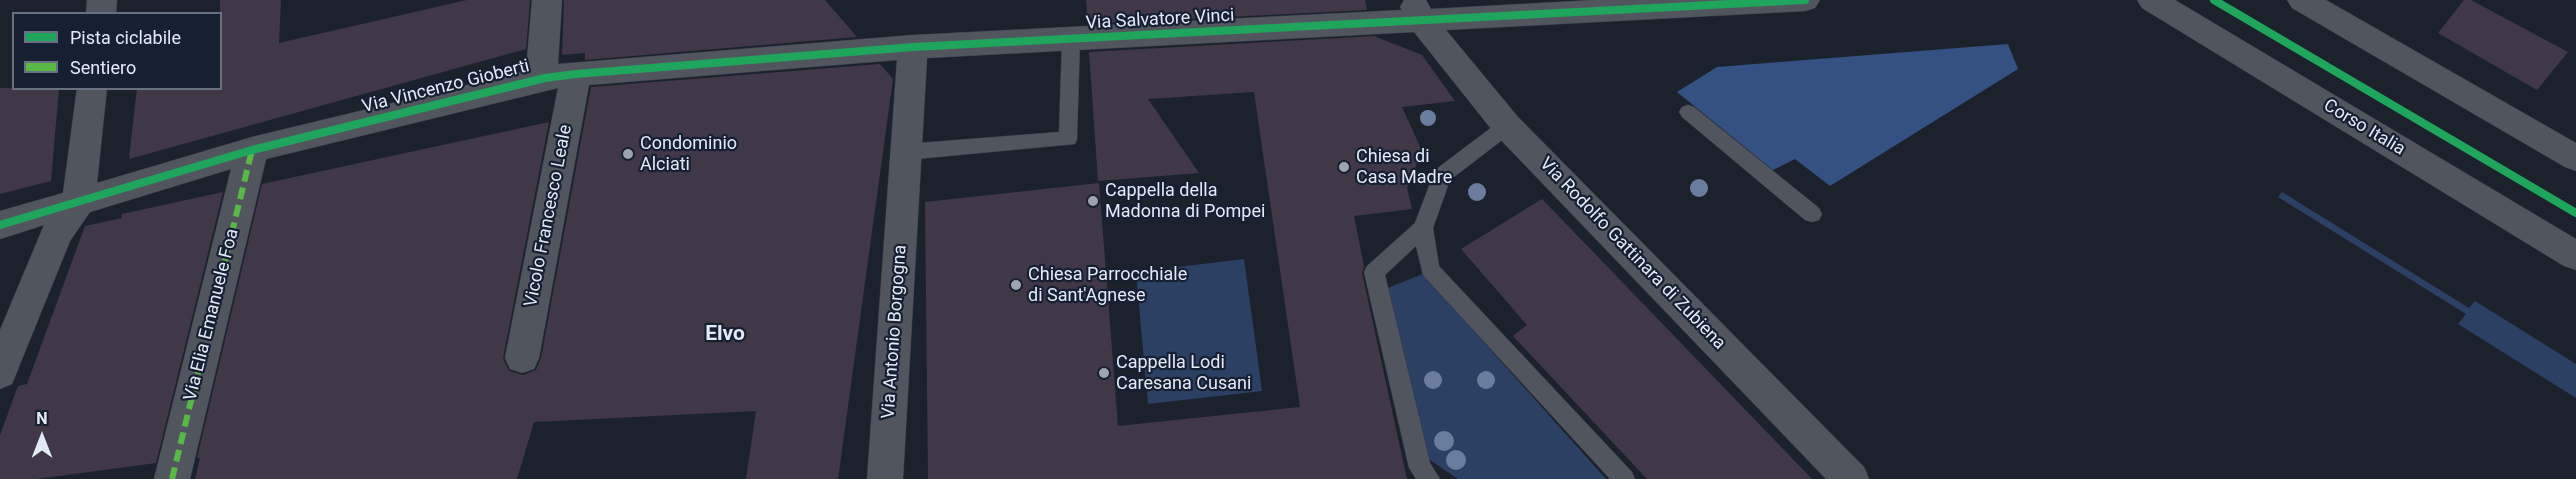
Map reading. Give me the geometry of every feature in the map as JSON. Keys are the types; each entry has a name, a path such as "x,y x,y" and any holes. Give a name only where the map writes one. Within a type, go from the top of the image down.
{"street":[{"name":"Vicolo Francesco Leale","path":"522,358 560,76 542,59 547,0"},
{"name":"Via Salvatore Vinci","path":"913,48 1071,40 1417,10 1805,0"},
{"name":"Corso Italia","path":"2152,0 2576,256"},
{"path":"2302,0 2576,158"},
{"name":"Via Rodolfo Gattinara di Zubiena","path":"1417,10 1507,126 1851,479"},
{"name":"Via Vincenzo Gioberti","path":"0,225 252,150 560,76 913,48"},
{"name":"Via Antonio Borgogna","path":"885,479 913,48"},
{"path":"0,373 56,234 78,203 92,90"},
{"name":"Via Elia Emanuele Foa","path":"172,479 252,150"}],"lane":[{"path":"906,152 1068,139 1071,40"},
{"path":"1689,112 1812,214"},
{"path":"1429,479 1420,468 1374,272 1423,228 1442,175 1507,126"},
{"path":"1423,228 1430,268 1624,479"}],"shaded area":[{"path":"2008,44 2018,69 1830,186 1795,159 1773,170 1677,92 1717,67"},
{"path":"2282,192 2469,308 2475,301 2576,364 2576,398 2458,324 2466,314 2278,197"},
{"path":"1244,259 1262,391 1148,404 1136,272"},
{"path":"1423,274 1606,479 1458,479 1424,456 1385,289"}],"building":[{"path":"220,0 281,0 279,43 467,0 530,0 526,49 129,159 137,90 222,90 222,12 220,12"},
{"path":"564,0 825,0 857,37 585,60 585,53 562,55"},
{"path":"1086,0 1365,0 1367,10 1088,24"},
{"path":"2464,0 2471,0 2568,52 2537,90 2438,33"},
{"path":"1374,36 1422,55 1455,101 1402,107 1422,151 1407,188 1412,209 1354,216 1364,266 1362,273 1407,479 928,479 925,202 1099,183 1118,426 1300,407 1254,92 1148,99 1199,173 1098,181 1089,52"},
{"path":"880,64 893,79 838,479 746,479 756,411 534,422 517,479 195,479 200,458 197,458 262,184 549,122 503,358 509,371 523,375 536,370 541,358 591,87"},
{"path":"0,88 59,90 51,181 0,194"},
{"path":"223,192 156,463 37,479 0,479 0,435 18,386 27,384 85,226 122,218 122,214"},
{"path":"1542,199 1812,479 1647,479 1513,336 1527,325 1461,249"}],"marked path":[{"path":"172,479 252,150"}],"cycle path":[{"path":"0,225 252,150 545,78 576,74 913,47 1805,0"},
{"path":"2214,0 2576,213"}],"place":[{"name":"Condominio Alciati","path":"628,154"},
{"name":"Chiesa di Casa Madre","path":"1344,167"},
{"name":"Cappella della Madonna di Pompei","path":"1093,201"},
{"name":"Chiesa Parrocchiale di Sant'Agnese","path":"1016,285"},
{"name":"Cappella Lodi Caresana Cusani","path":"1104,373"}],"district":[{"name":"Elvo","path":"725,335"}]}
